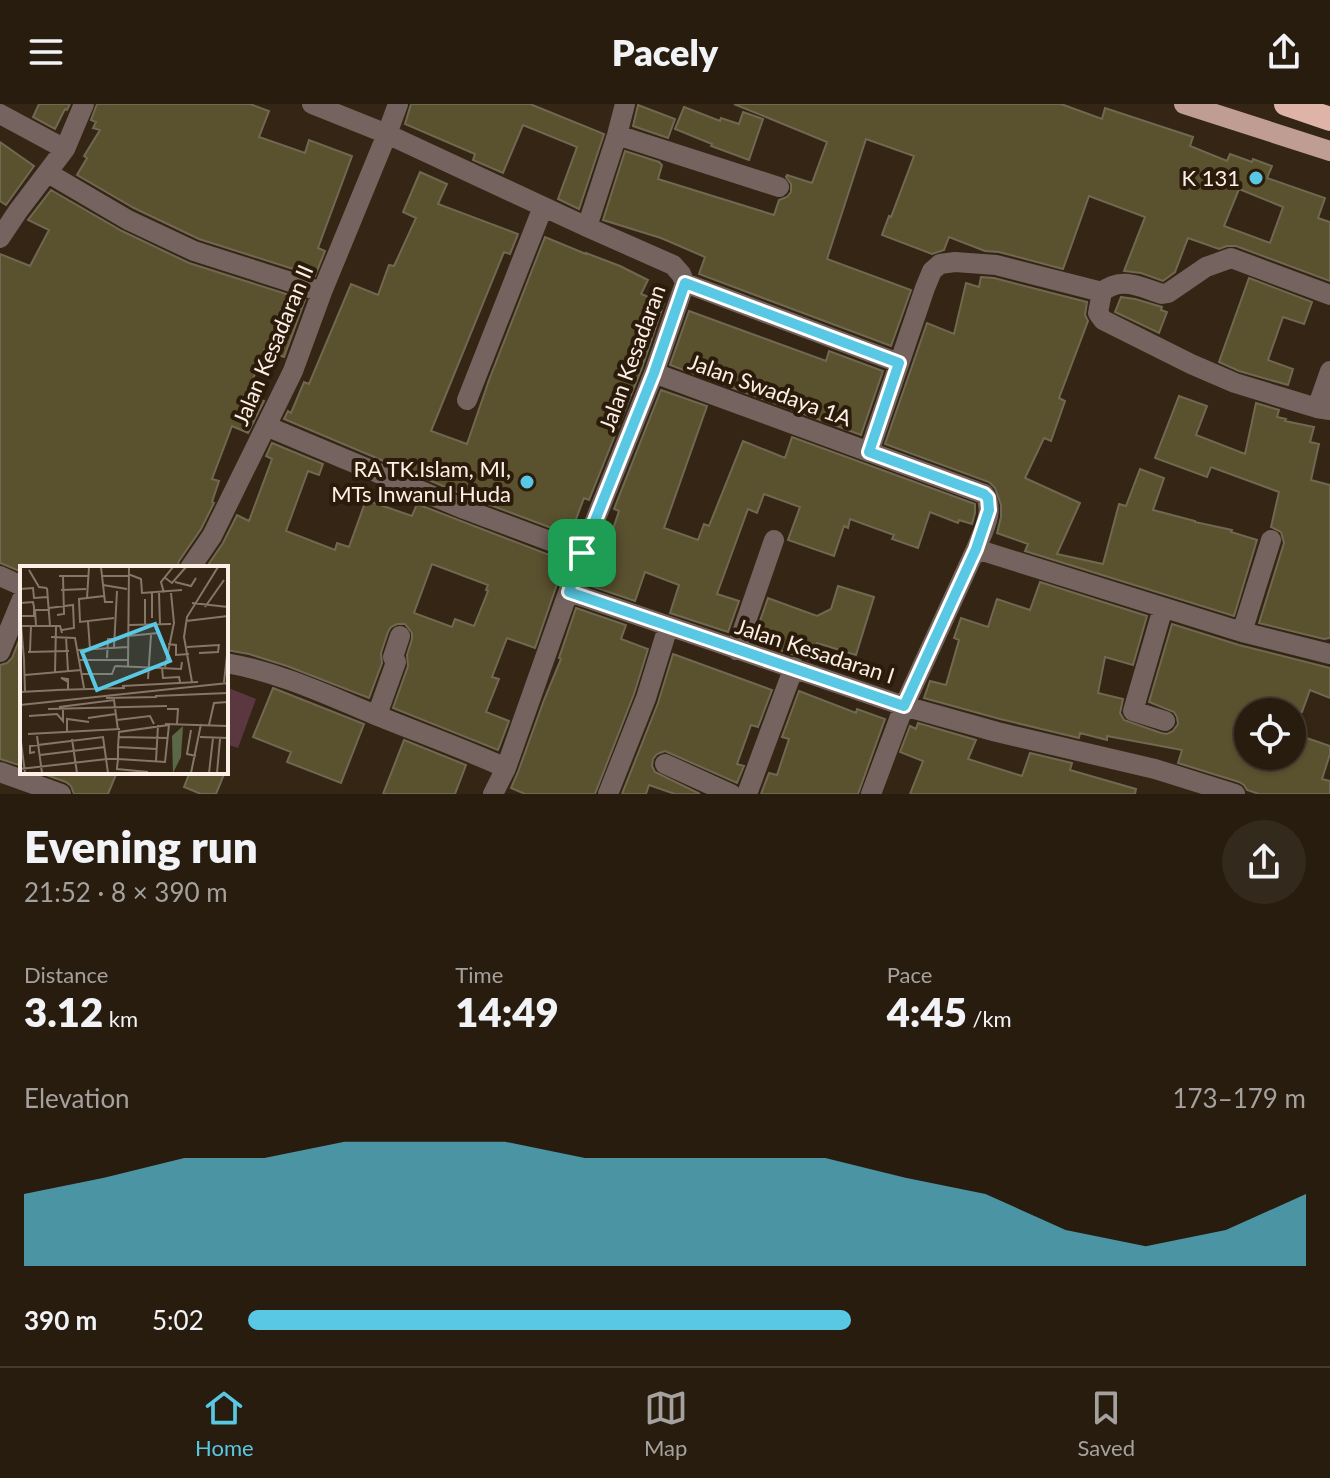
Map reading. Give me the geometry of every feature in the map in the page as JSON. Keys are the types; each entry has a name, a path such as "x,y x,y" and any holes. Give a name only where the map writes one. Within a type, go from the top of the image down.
{"highway":[{"path":"1286,104 1330,119"}],"main road":[{"path":"1184,104 1330,151"}],"street":[{"path":"0,238 65,149 84,104"},
{"name":"Jalan Kesadaran","path":"312,104 387,134 673,265 685,283 654,373 582,553 506,768 493,794"},
{"name":"Jalan Kesadaran II","path":"191,566 212,536 293,371 398,104"},
{"path":"587,227 625,104"},
{"path":"0,114 65,149"},
{"path":"617,135 779,187"},
{"path":"48,173 128,220 194,251 322,292"},
{"path":"467,400 543,207"},
{"path":"1330,295 1231,258 1206,267 1168,293 1123,282 1111,285 1102,292 1098,313 1103,320 1235,383 1324,409 1330,371"},
{"path":"869,452 925,288 932,271 940,264 996,265 1102,292"},
{"path":"685,283 899,363"},
{"name":"Jalan Swadaya 1A","path":"654,373 984,494 988,498 989,510 976,549"},
{"path":"266,426 464,509 582,553"},
{"path":"736,650 774,540"},
{"path":"1242,632 1271,540"},
{"path":"871,794 904,706 976,549 1242,632 1330,654"},
{"path":"0,576 20,585"},
{"name":"Jalan Kesadaran I","path":"569,592 904,706 1178,785 1235,794"},
{"path":"1163,608 1133,711 1165,721"},
{"path":"0,652 18,622"},
{"path":"608,794 646,698 668,627"},
{"path":"377,715 396,662 393,657 400,636"},
{"path":"228,663 300,683 506,768"},
{"path":"747,794 794,667"},
{"path":"665,764 731,794"},
{"path":"0,772 61,794"}],"shaded area":[{"path":"228,688 256,699 238,748 228,745"}],"building":[{"path":"39,104 70,104 55,129 33,117"},
{"path":"97,104 250,104 269,111 259,137 305,153 309,140 352,156 318,248 325,251 315,276 199,239 134,208 77,175 87,158 84,156 100,130 93,128 96,122 91,120"},
{"path":"411,104 530,104 604,134 579,209 558,199 577,147 523,125 503,173 473,160 475,154 405,124"},
{"path":"734,104 1061,104 1102,119 1105,108 1193,137 1190,146 1227,161 1230,154 1272,166 1267,178 1325,198 1318,218 1330,222 1330,281 1236,246 1219,249 1188,238 1175,272 1163,281 1124,271 1145,217 1089,196 1063,269 985,251 949,237 944,250 932,254 882,235 914,156 866,139 827,259 911,290 891,346 699,274 705,257 661,238 603,220 625,151 659,162 662,165 658,179 774,215 779,200 791,192 787,175 812,183 827,142","holes":["1239,189 1283,207 1270,243 1224,226"]},
{"path":"638,105 675,119 668,138 633,126"},
{"path":"684,107 720,121 721,118 739,124 743,112 763,119 749,160 675,129"},
{"path":"0,142 34,166 6,205 0,201"},
{"path":"420,172 447,184 438,204 518,234 510,254 504,252 431,431 467,444 545,237 648,280 641,294 664,303 642,368 589,500 584,498 570,535 469,497 284,419 288,411 291,413 304,382 309,384 351,284 378,295 389,265 394,266 416,218 403,212"},
{"path":"51,190 122,231 189,263 305,300 284,357 264,350 247,395 264,401 248,433 232,426 212,479 219,481 214,503 178,566 20,566 20,571 0,563 0,254 30,266 49,230 28,220"},
{"path":"981,277 1087,302 1085,315 1088,321 1059,398 1065,401 1051,441 1044,438 1025,478 1080,503 1057,554 1103,564 1119,504 1126,506 1140,469 1164,478 1153,510 1232,530 1257,540 1234,616 1025,551 1028,544 997,533 1001,505 995,488 989,482 885,444 927,323 954,334 966,283 979,287"},
{"path":"1249,278 1312,302 1304,324 1283,317 1268,360 1293,369 1288,385 1219,362"},
{"path":"1121,297 1162,307 1161,310 1167,312 1159,333 1115,312"},
{"path":"689,311 826,361 829,351 883,371 861,435 670,365"},
{"path":"661,390 707,406 664,528 698,540 704,524 709,526 743,441 785,458 792,437 975,504 972,524 959,520 958,523 930,512 918,548 892,539 894,535 850,519 848,528 844,526 834,556 788,540 800,507 764,494 757,513 748,509 717,594 739,601 728,632 670,613 679,585 645,572 635,601 585,584 596,553 604,556 619,511 614,509"},
{"path":"1179,396 1207,406 1196,435 1245,454 1256,403 1279,410 1277,417 1285,421 1314,427 1310,442 1319,444 1311,480 1330,485 1330,638 1259,623 1284,543 1281,532 1271,527 1279,492 1211,467 1207,477 1155,458"},
{"path":"272,443 323,464 319,475 308,471 286,531 335,550 337,543 349,547 366,500 412,516 417,504 565,561 535,648 507,638 492,677 499,679 486,712 509,721 498,750 393,708 408,666 407,655 412,639 412,633 405,624 397,624 388,632 381,653 382,663 369,698 287,666 228,650 228,566 207,566 237,515 249,521 272,459 266,456","holes":["432,564 488,585 474,626 455,619 452,627 414,613"]},
{"path":"1040,582 1147,616 1133,665 1105,657 1098,693 1123,699 1120,713 1124,720 1161,733 1173,731 1178,724 1174,712 1149,702 1172,624 1330,668 1330,698 1310,690 1306,701 1306,698 1234,698 1234,770 1306,770 1306,738 1330,746 1322,779 1330,781 1330,794 1259,794 1247,790 1239,782 1178,763 1182,750 1107,736 1107,740 1080,733 1079,738 924,698 930,681 946,685 959,640 954,638 961,618 988,627 997,599 1030,610"},
{"path":"838,586 874,597 856,655 817,643 812,661 753,641 768,598 817,616 831,609"},
{"path":"576,608 626,625 621,639 648,649 595,794 525,794 511,788 561,659"},
{"path":"20,638 20,765 0,759 0,665 12,658"},
{"path":"673,654 772,690 758,727 751,725 737,764 744,766 737,783 665,751 653,759 655,772 700,794 675,794 649,785 646,794 622,794 658,703"},
{"path":"273,688 364,724 341,783 287,762 291,752 253,737"},
{"path":"799,691 856,713 857,709 885,719 858,794 761,794 769,773 777,775 789,739 782,737"},
{"path":"918,723 976,740 968,759 1022,776 1030,753 1072,763 1070,770 1136,789 1135,794 910,794 923,761 900,752 910,726 916,729"},
{"path":"404,740 466,765 455,794 383,794"},
{"path":"44,774 116,774 108,794 74,794 66,782"},
{"path":"189,774 224,774 216,794 201,794 184,787"}],"place":[{"name":"K 131","path":"1256,178"},
{"name":"RA TK.Islam, MI, MTs Inwanul Huda","path":"527,482"}],"route":[{"path":"685,283 899,363 869,452 984,494 989,503 988,518 976,549 904,706 569,592 582,553 654,373 685,283"}]}
